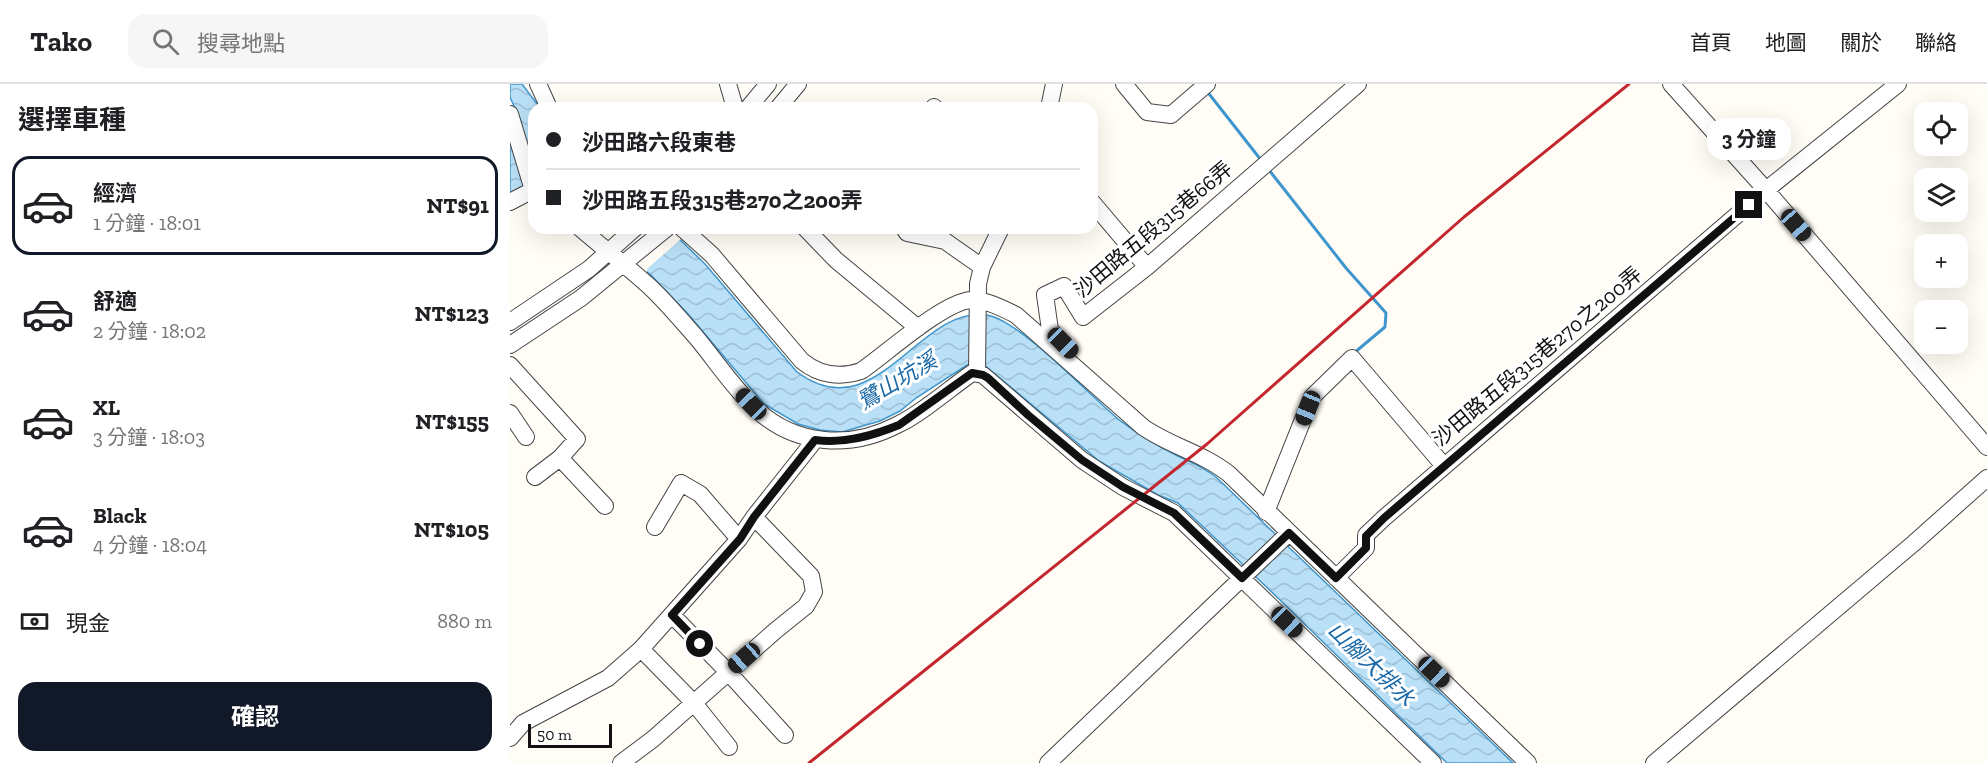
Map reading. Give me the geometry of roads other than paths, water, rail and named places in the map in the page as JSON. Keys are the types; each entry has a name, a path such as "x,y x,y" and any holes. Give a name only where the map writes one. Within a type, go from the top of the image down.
{"street":[{"path":"538,84 546,102"},
{"path":"728,84 733,102"},
{"path":"753,102 768,84"},
{"path":"783,102 798,84"},
{"path":"1050,102 1054,84"},
{"path":"1124,84 1147,112 1171,115 1207,84"},
{"name":"沙田路五段315巷66弄","path":"1075,367 1076,357 1050,330 1045,295 1064,286 1083,317 1147,267 1358,84"},
{"path":"1671,84 1767,190 1987,447"},
{"name":"沙田路五段315巷270之200弄","path":"1266,512 1312,397 1352,358 1444,466 1767,190 1898,84"},
{"path":"511,118 528,171"},
{"path":"510,202 528,193"},
{"path":"1098,209 1147,267"},
{"path":"589,234 610,249 665,302 739,392 757,410 783,428 815,440 854,439 878,433 899,425 972,373 988,378 1082,460 1123,487 1174,513 1433,763"},
{"path":"510,322 589,269 628,234"},
{"path":"510,345 581,298 660,234"},
{"path":"688,234 712,255 795,353 808,366 826,373 850,374 861,370 918,328 946,310 969,300 992,304 1024,320 1146,429 1221,468 1528,763"},
{"path":"811,234 836,260 918,328"},
{"path":"912,234 945,241 982,267"},
{"path":"978,374 980,301 978,284 982,267 998,234"},
{"path":"510,365 577,439 560,458 535,477"},
{"path":"510,413 526,437"},
{"path":"510,738 523,723 608,678 641,649 740,539 754,517 815,440"},
{"path":"560,458 605,506"},
{"path":"1336,578 1366,548 1366,536 1444,466"},
{"path":"1654,763 1914,543 1987,478"},
{"path":"655,527 681,483 700,494 740,539"},
{"path":"621,763 653,739 806,606 814,592 811,576 754,517"},
{"path":"1048,763 1289,533"},
{"path":"672,615 785,735"},
{"path":"641,649 694,703 729,747"}],"water":[{"path":"510,84 522,84 536,102 528,102 528,181 524,183 522,188 510,194 510,128 521,122 510,97"},
{"path":"597,234 674,234 705,264 797,372 825,386 850,387 874,378 939,328 962,317 986,315 1000,320 1035,343 1125,424 1153,443 1216,477 1513,763 1447,763 1178,503 1158,495 1099,461 983,364 970,363 900,411 880,421 842,432 820,430 798,424 764,404 688,314 651,275"}],"waterway":[{"path":"1206,90 1261,160"},
{"path":"1269,170 1346,268 1386,313 1385,327 1354,353"}],"railway":[{"path":"809,763 1207,444 1464,217 1629,84"}],"water label":[{"name":"鷺山坑溪","path":"897,381"},
{"name":"山腳大排水","path":"1371,664"}]}
